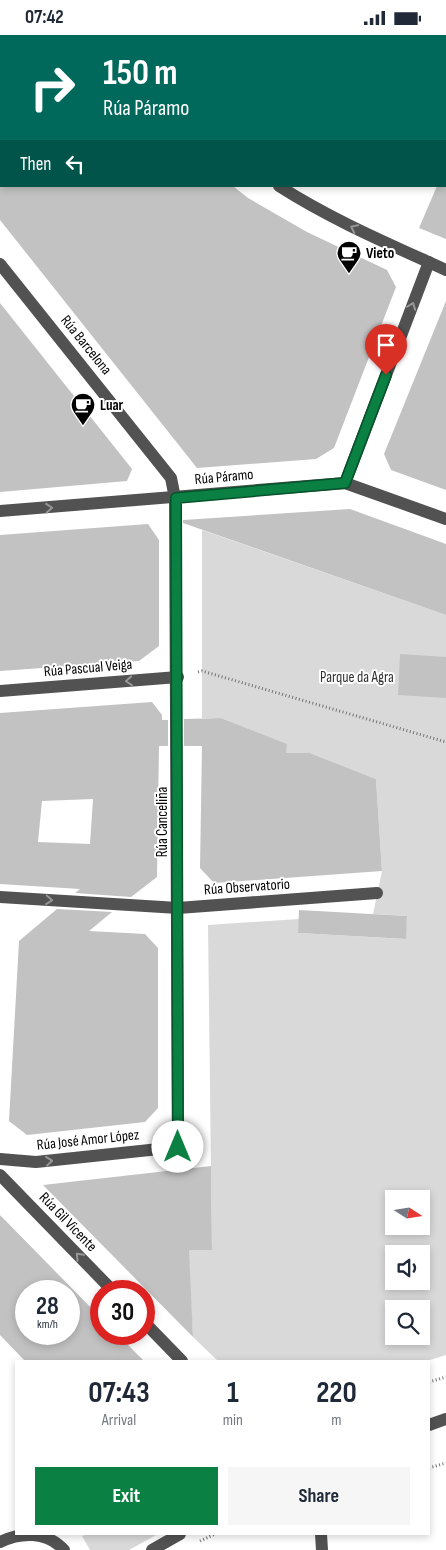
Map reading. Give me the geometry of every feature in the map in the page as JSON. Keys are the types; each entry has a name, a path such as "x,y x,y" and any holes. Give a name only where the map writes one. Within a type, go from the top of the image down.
{"street":[{"path":"280,187 312,208 446,269"},
{"path":"345,483 429,262"},
{"name":"Rúa Barcelona","path":"0,264 171,478 176,498"},
{"name":"Rúa Páramo","path":"0,511 345,483 446,519"},
{"name":"Rúa Canceliña","path":"176,498 178,1147"},
{"name":"Rúa Pascual Veiga","path":"0,691 178,677"},
{"name":"Rúa Observatorio","path":"0,897 178,908 377,893"},
{"name":"Rúa José Amor López","path":"0,1159 36,1162 178,1147"},
{"name":"Rúa Gil Vicente","path":"0,1175 102,1280"},
{"path":"155,1333 181,1360"},
{"path":"430,1425 446,1419"},
{"path":"0,1541 16,1535"},
{"path":"35,1535 49,1539 64,1550"},
{"path":"152,1550 178,1535"},
{"path":"321,1535 322,1550"}],"path":[{"path":"178,677 202,671 446,743"},
{"path":"430,1382 446,1377"},
{"path":"430,1469 446,1463"}],"green space":[{"name":"Parque da Agra","path":"202,530 446,615 446,1355 430,1360 217,1360 193,1337 188,1250 212,1250 208,925 299,919 298,933 405,939 407,916 373,914 382,871 376,779 310,753 286,753 286,744 221,718 202,718"},
{"path":"156,1535 129,1550 90,1550 82,1536"}],"building":[{"path":"0,187 234,187 248,198 307,232 387,270 396,287 334,448 316,459 197,468 0,220"},
{"path":"437,187 446,187 446,239 419,228"},
{"path":"446,301 446,490 391,470 384,454"},
{"path":"0,303 132,469 127,481 0,492"},
{"path":"350,509 446,544 446,615 183,523 183,520"},
{"path":"148,524 159,540 159,646 139,661 0,671 0,535"},
{"path":"400,654 446,657 446,698 398,695"},
{"path":"152,702 162,715 162,720 168,720 168,746 159,746 157,877 131,897 75,893 80,889 0,884 0,713","holes":["93,799 90,844 38,842 42,801"]},
{"path":"221,718 287,744 286,753 310,753 376,779 382,871 214,883 200,868 202,746 184,746 184,719"},
{"path":"57,909 112,912 89,931 145,934 158,948 158,1108 145,1122 27,1135 9,1121 19,941"},
{"path":"299,910 407,916 406,939 298,933"},
{"path":"211,1166 212,1250 189,1250 193,1337 155,1298 155,1280 137,1280 43,1185"},
{"path":"0,1215 64,1280 15,1280 15,1345 80,1345 80,1297 90,1307 90,1345 128,1345 143,1360 24,1360 0,1335"}],"place":[{"name":"Vieto","path":"349,274"},
{"name":"Luar","path":"83,426"}],"route":[{"path":"178,1147 176,498 345,483 386,375"}]}
